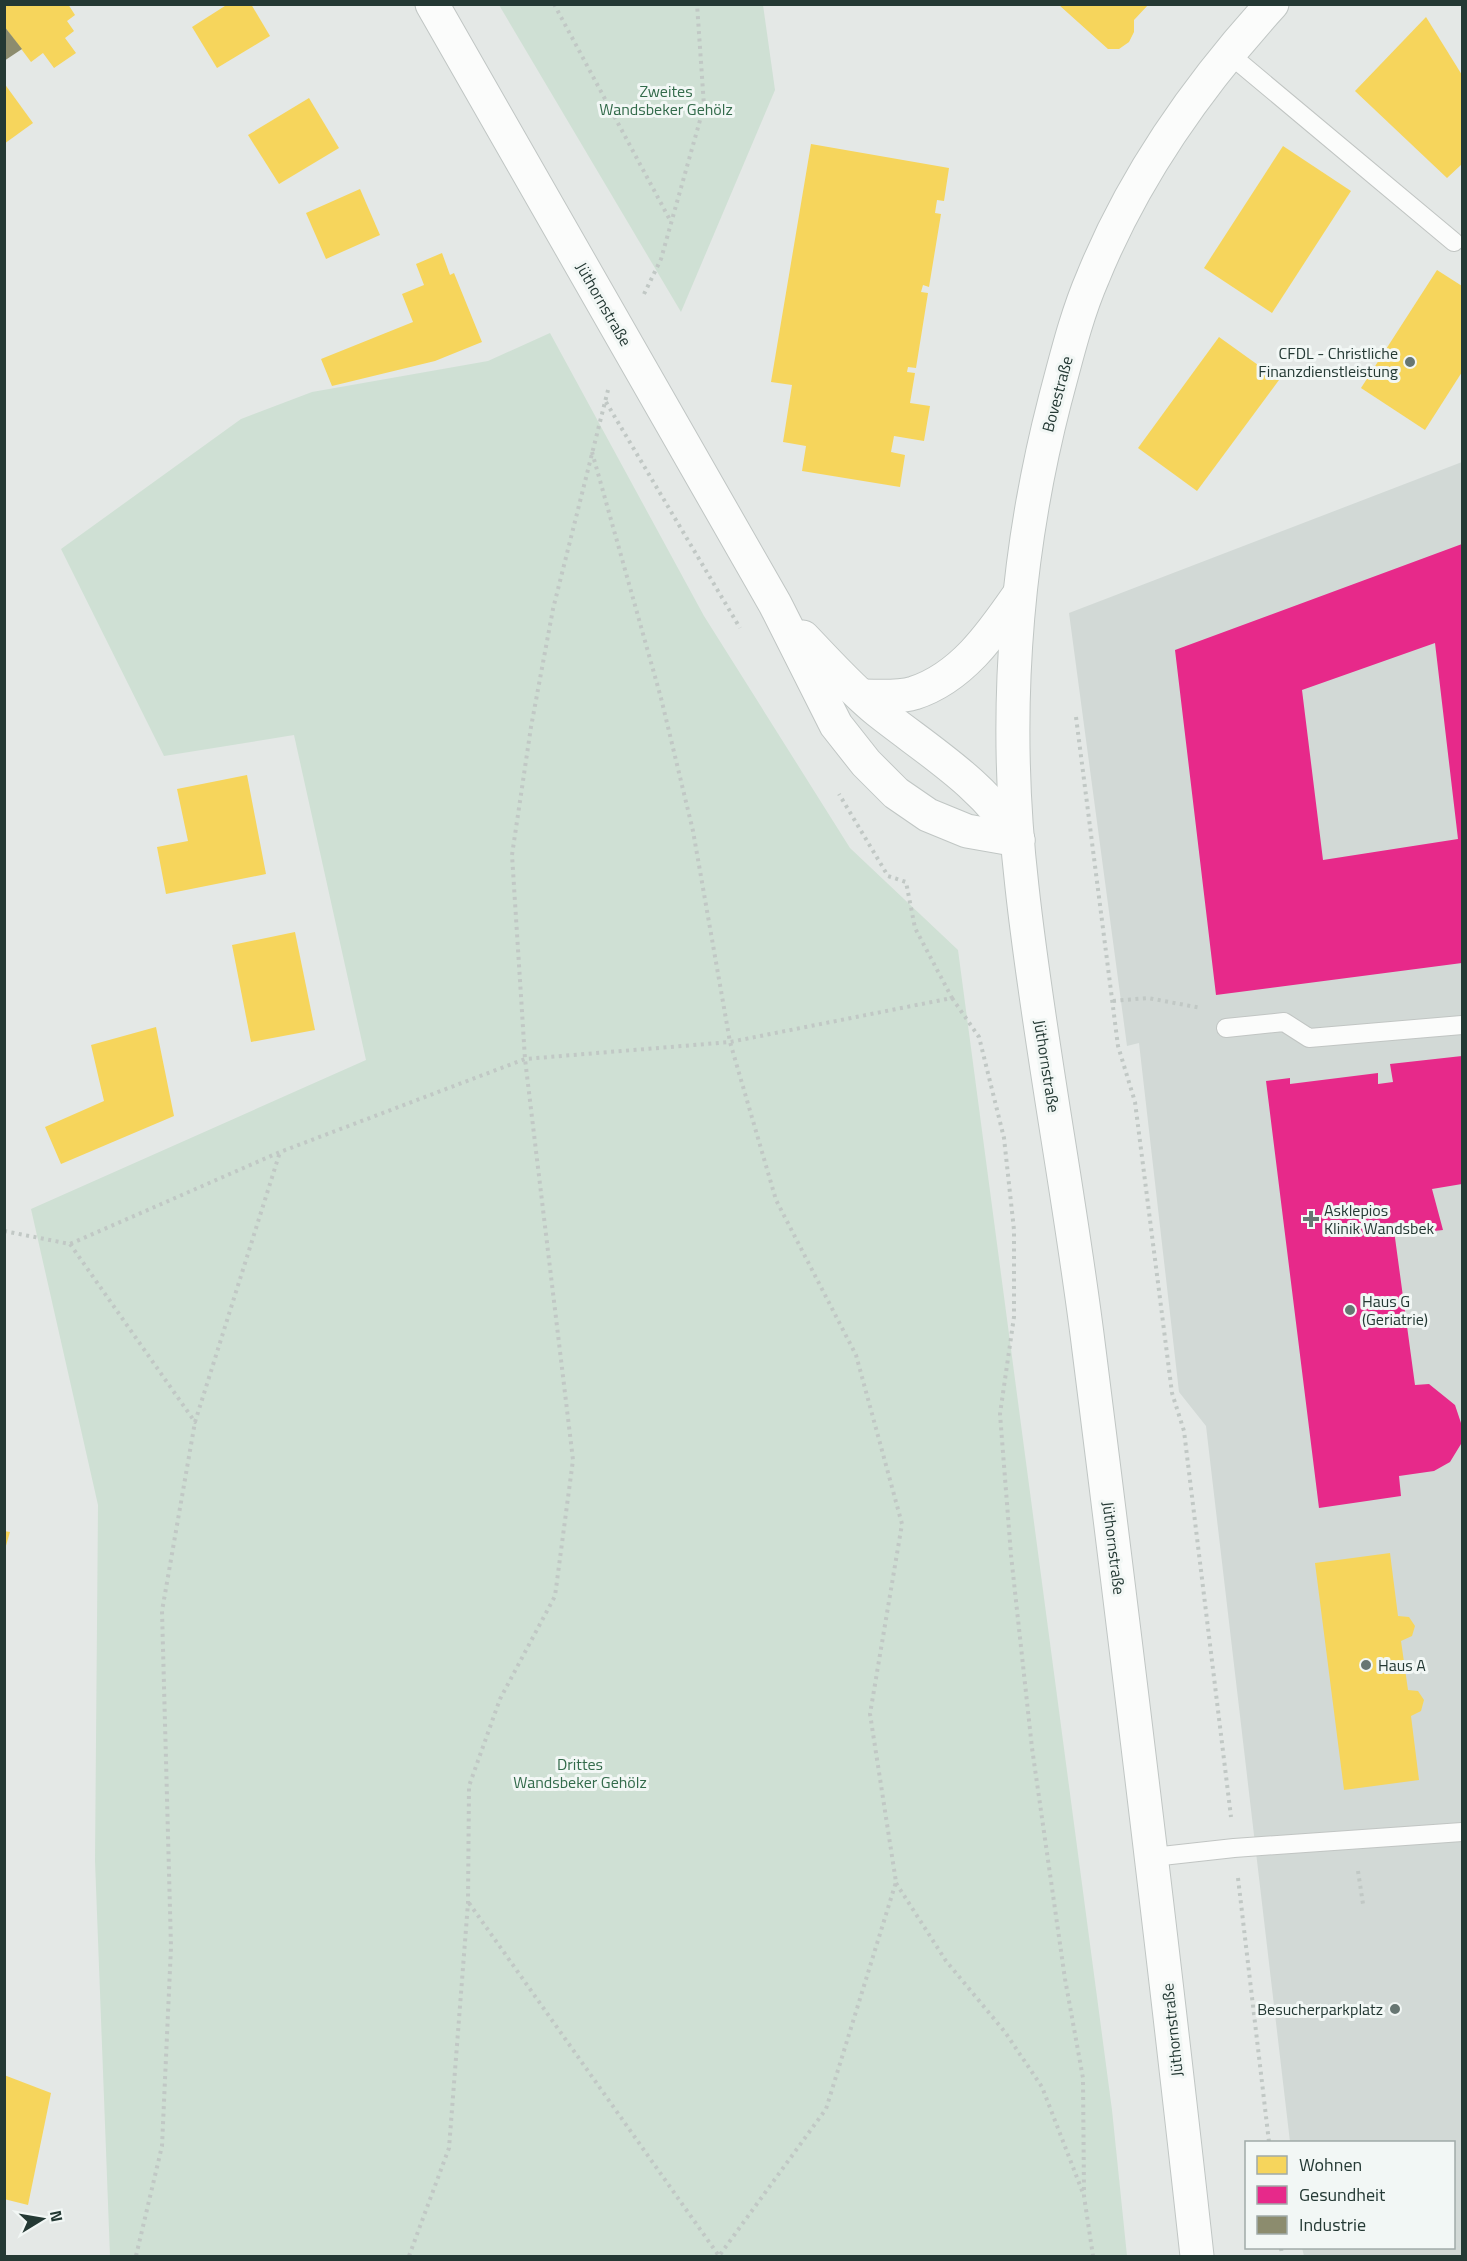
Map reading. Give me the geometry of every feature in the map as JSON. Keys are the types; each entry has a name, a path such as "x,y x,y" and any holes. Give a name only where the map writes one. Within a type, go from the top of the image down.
{"main road":[{"name":"Jüthornstraße","path":"432,4 775,604 836,725 866,763 896,793 944,823 994,838 1018,840"},
{"name":"Bovestraße","path":"1018,840 1012,717 1018,596 1040,460 1066,357 1092,278 1123,215 1166,138 1228,53 1272,4"},
{"path":"862,696 912,693 953,672 989,637 1018,596"},
{"name":"Jüthornstraße","path":"775,604 803,637 862,696 932,751 979,793 1008,824 1018,840 1038,1009 1075,1236 1153,1857 1197,2256"}],"lane":[{"path":"1228,53 1454,242"},
{"path":"1226,1028 1284,1022 1310,1038 1462,1025"},
{"path":"1153,1857 1234,1848 1462,1832"}],"path":[{"path":"554,4 671,221"},
{"path":"409,2256 449,2148 468,1903 469,1786 500,1699 555,1596 573,1460 525,1059 512,855 531,727 553,609 592,452 623,337 661,259 704,106 696,4"},
{"path":"592,452 661,698 693,831 730,1042 776,1200 856,1355 902,1524 870,1714 896,1882 946,1961 1005,2032 1042,2087 1084,2196"},
{"path":"1076,717 1118,1046 1135,1102 1172,1393 1184,1431 1269,2141"},
{"path":"906,882 915,928 952,998 979,1037 1004,1138 1014,1230 1014,1317 1000,1414 1011,1555 1032,1749 1065,1979 1083,2078 1084,2196 1093,2256"},
{"path":"4,1231 70,1244 280,1152 525,1059 730,1042 952,998"},
{"path":"1113,1001 1148,998 1212,1010 1226,1028"},
{"path":"136,2256 162,2146 171,1947 162,1611 195,1422 280,1152"},
{"path":"70,1244 195,1422"},
{"path":"468,1903 719,2256 826,2109 896,1882"}],"shaded area":[{"name":"Asklepios Klinik Wandsbek","path":"1462,462 1462,2256 1304,2256 1302,2249 1455,2249 1455,2141 1290,2141 1206,1426 1179,1392 1139,1043 1127,1046 1069,613"}],"green space":[{"name":"Zweites Wandsbeker Gehölz","path":"499,5 763,5 775,90 681,312"},
{"name":"Drittes Wandsbeker Gehölz","path":"550,333 704,616 850,848 958,950 1112,2110 1127,2256 110,2256 95,1861 98,1505 31,1209 366,1060 294,735 164,756 61,549 241,419 312,392 488,361"}],"building: Wohnen":[{"path":"4,4 68,4 75,15 67,21 74,31 65,38 76,53 54,68 43,53 31,62 4,26"},
{"path":"228,4 251,4 270,36 217,68 192,27"},
{"path":"1059,5 1148,5 1134,20 1134,32 1129,42 1119,49 1108,49"},
{"path":"1426,17 1462,75 1462,164 1447,178 1355,91"},
{"path":"4,83 33,123 4,144"},
{"path":"309,98 339,148 279,184 248,135"},
{"path":"811,144 949,168 944,201 937,200 935,213 941,214 929,287 923,285 921,292 928,293 916,368 908,367 907,372 915,373 910,403 930,406 924,441 894,436 891,452 905,455 900,487 802,471 806,446 783,442 792,385 771,382"},
{"path":"1283,146 1351,191 1272,313 1204,268"},
{"path":"360,189 380,235 326,259 306,213"},
{"path":"442,253 450,275 454,273 482,342 435,361 332,386 321,359 413,322 402,294 424,285 416,264"},
{"path":"1437,270 1462,286 1462,372 1425,430 1361,388"},
{"path":"1219,337 1279,380 1197,491 1138,448"},
{"path":"247,775 266,874 166,894 157,847 188,841 177,789"},
{"path":"295,932 315,1030 251,1042 232,945"},
{"path":"156,1027 174,1116 61,1164 45,1127 104,1101 91,1045"},
{"path":"4,1531 10,1532 5,1549 4,1549"},
{"name":"Haus A","path":"1390,1553 1398,1616 1409,1617 1415,1626 1412,1636 1401,1641 1408,1690 1418,1691 1424,1700 1421,1711 1411,1716 1419,1780 1344,1790 1315,1563"},
{"path":"4,2075 51,2093 28,2205 4,2199"}],"building: Gesundheit":[{"path":"1462,544 1462,963 1216,995 1175,650","holes":["1435,643 1458,839 1323,860 1302,690"]},
{"name":"Haus G (Geriatrie)","path":"1462,1056 1462,1184 1432,1189 1443,1230 1400,1235 1398,1222 1393,1223 1415,1385 1429,1384 1455,1405 1461,1423 1461,1444 1450,1462 1434,1471 1399,1476 1401,1496 1319,1508 1266,1081 1290,1078 1290,1084 1378,1073 1378,1084 1393,1082 1390,1064"}],"building: Industrie":[{"path":"4,26 22,49 4,61"}],"place":[{"name":"CFDL - Christliche Finanzdienstleistung","path":"1410,362"},
{"name":"Asklepios Klinik Wandsbek","path":"1311,1219"},
{"name":"Haus G (Geriatrie)","path":"1350,1310"},
{"name":"Haus A","path":"1366,1665"},
{"name":"Besucherparkplatz","path":"1395,2009"}]}
